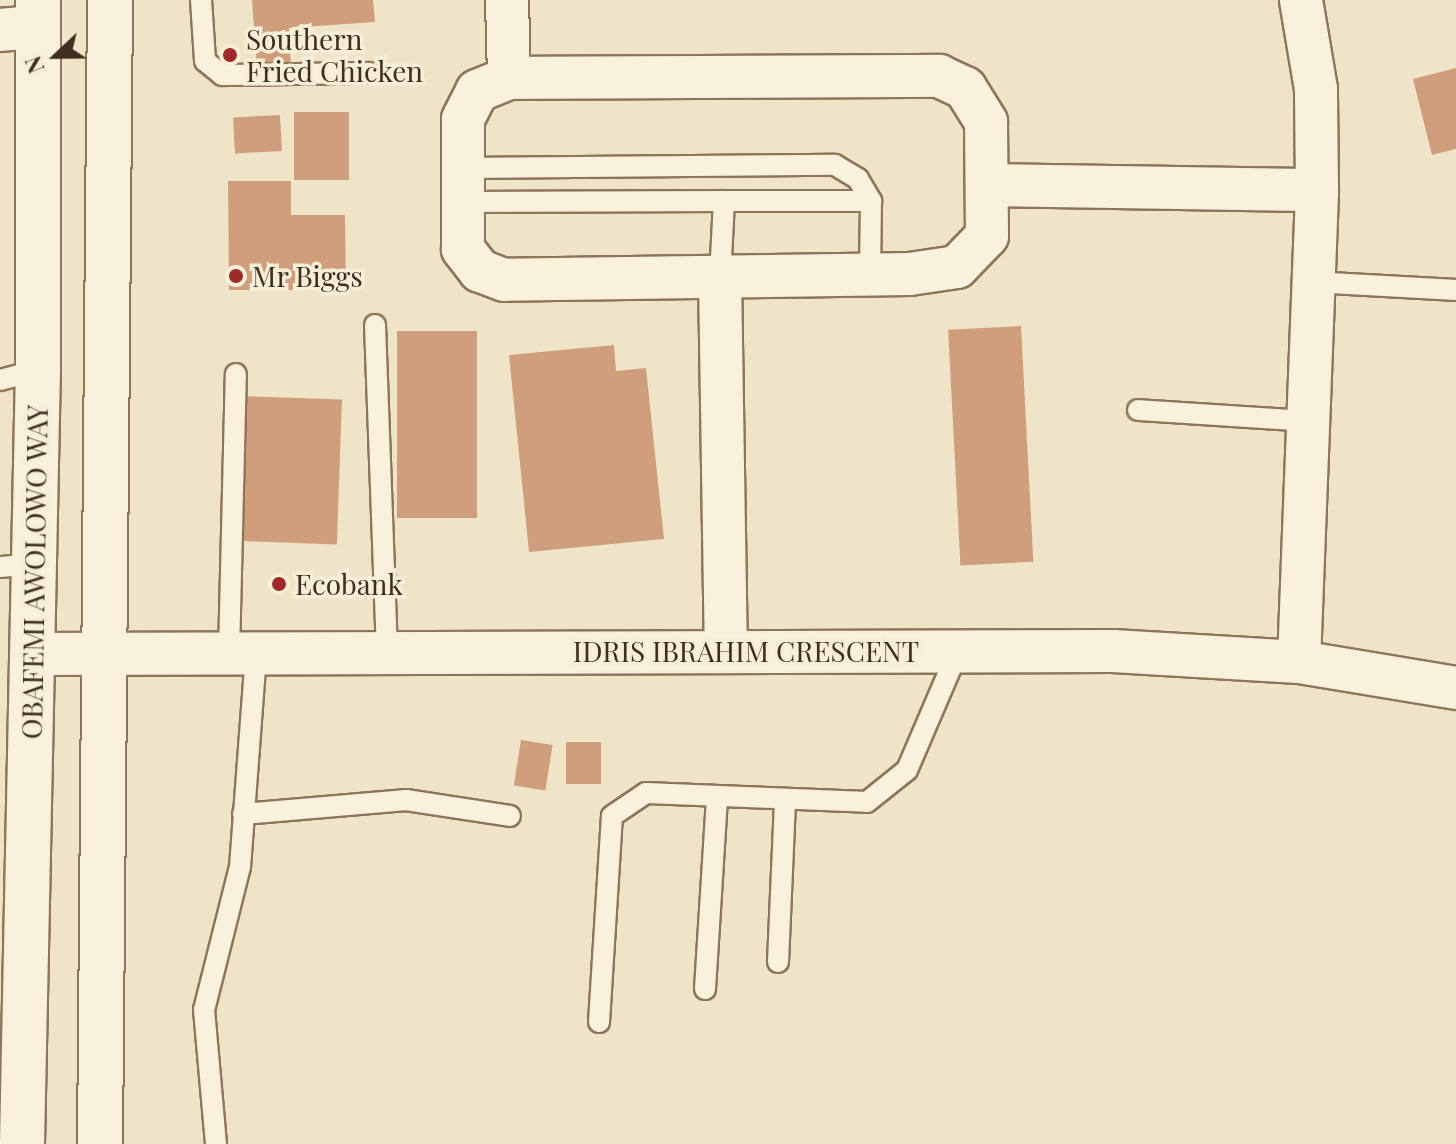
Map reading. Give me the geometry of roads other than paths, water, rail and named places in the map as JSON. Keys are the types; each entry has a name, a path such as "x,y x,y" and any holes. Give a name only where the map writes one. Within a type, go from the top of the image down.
{"main road":[{"path":"100,1144 110,0"},
{"name":"OBAFEMI AWOLOWO WAY","path":"22,1144 33,654 17,565 25,19"}],"street":[{"path":"507,0 509,78"},
{"path":"1299,662 1317,190 1316,89 1301,0"},
{"path":"939,76 965,88 986,122 991,185 987,236 957,267 870,275 504,280 480,271 463,249 463,119 477,91 509,78 939,76"},
{"path":"991,185 1317,190"},
{"path":"720,277 726,651"},
{"name":"IDRIS IBRAHIM CRESCENT","path":"33,654 958,651 1299,662 1456,688"}],"lane":[{"path":"201,0 205,61 222,75 369,73"},
{"path":"462,185 835,165 858,179 871,201 870,275"},
{"path":"462,185 724,201 871,201"},
{"path":"720,277 724,201"},
{"path":"1313,282 1456,290"},
{"path":"375,325 387,653"},
{"path":"216,1144 204,1010 240,867 243,814 243,654 236,374"},
{"path":"1138,410 1308,421"},
{"path":"599,1022 612,816 646,793 867,802 891,787 907,770 958,651"},
{"path":"705,989 717,796"},
{"path":"778,962 785,799"},
{"path":"243,814 406,800 510,816"}],"place":[{"name":"Southern Fried Chicken","path":"230,55"},
{"name":"Mr Biggs","path":"236,276"},
{"name":"Ecobank","path":"279,584"}]}
